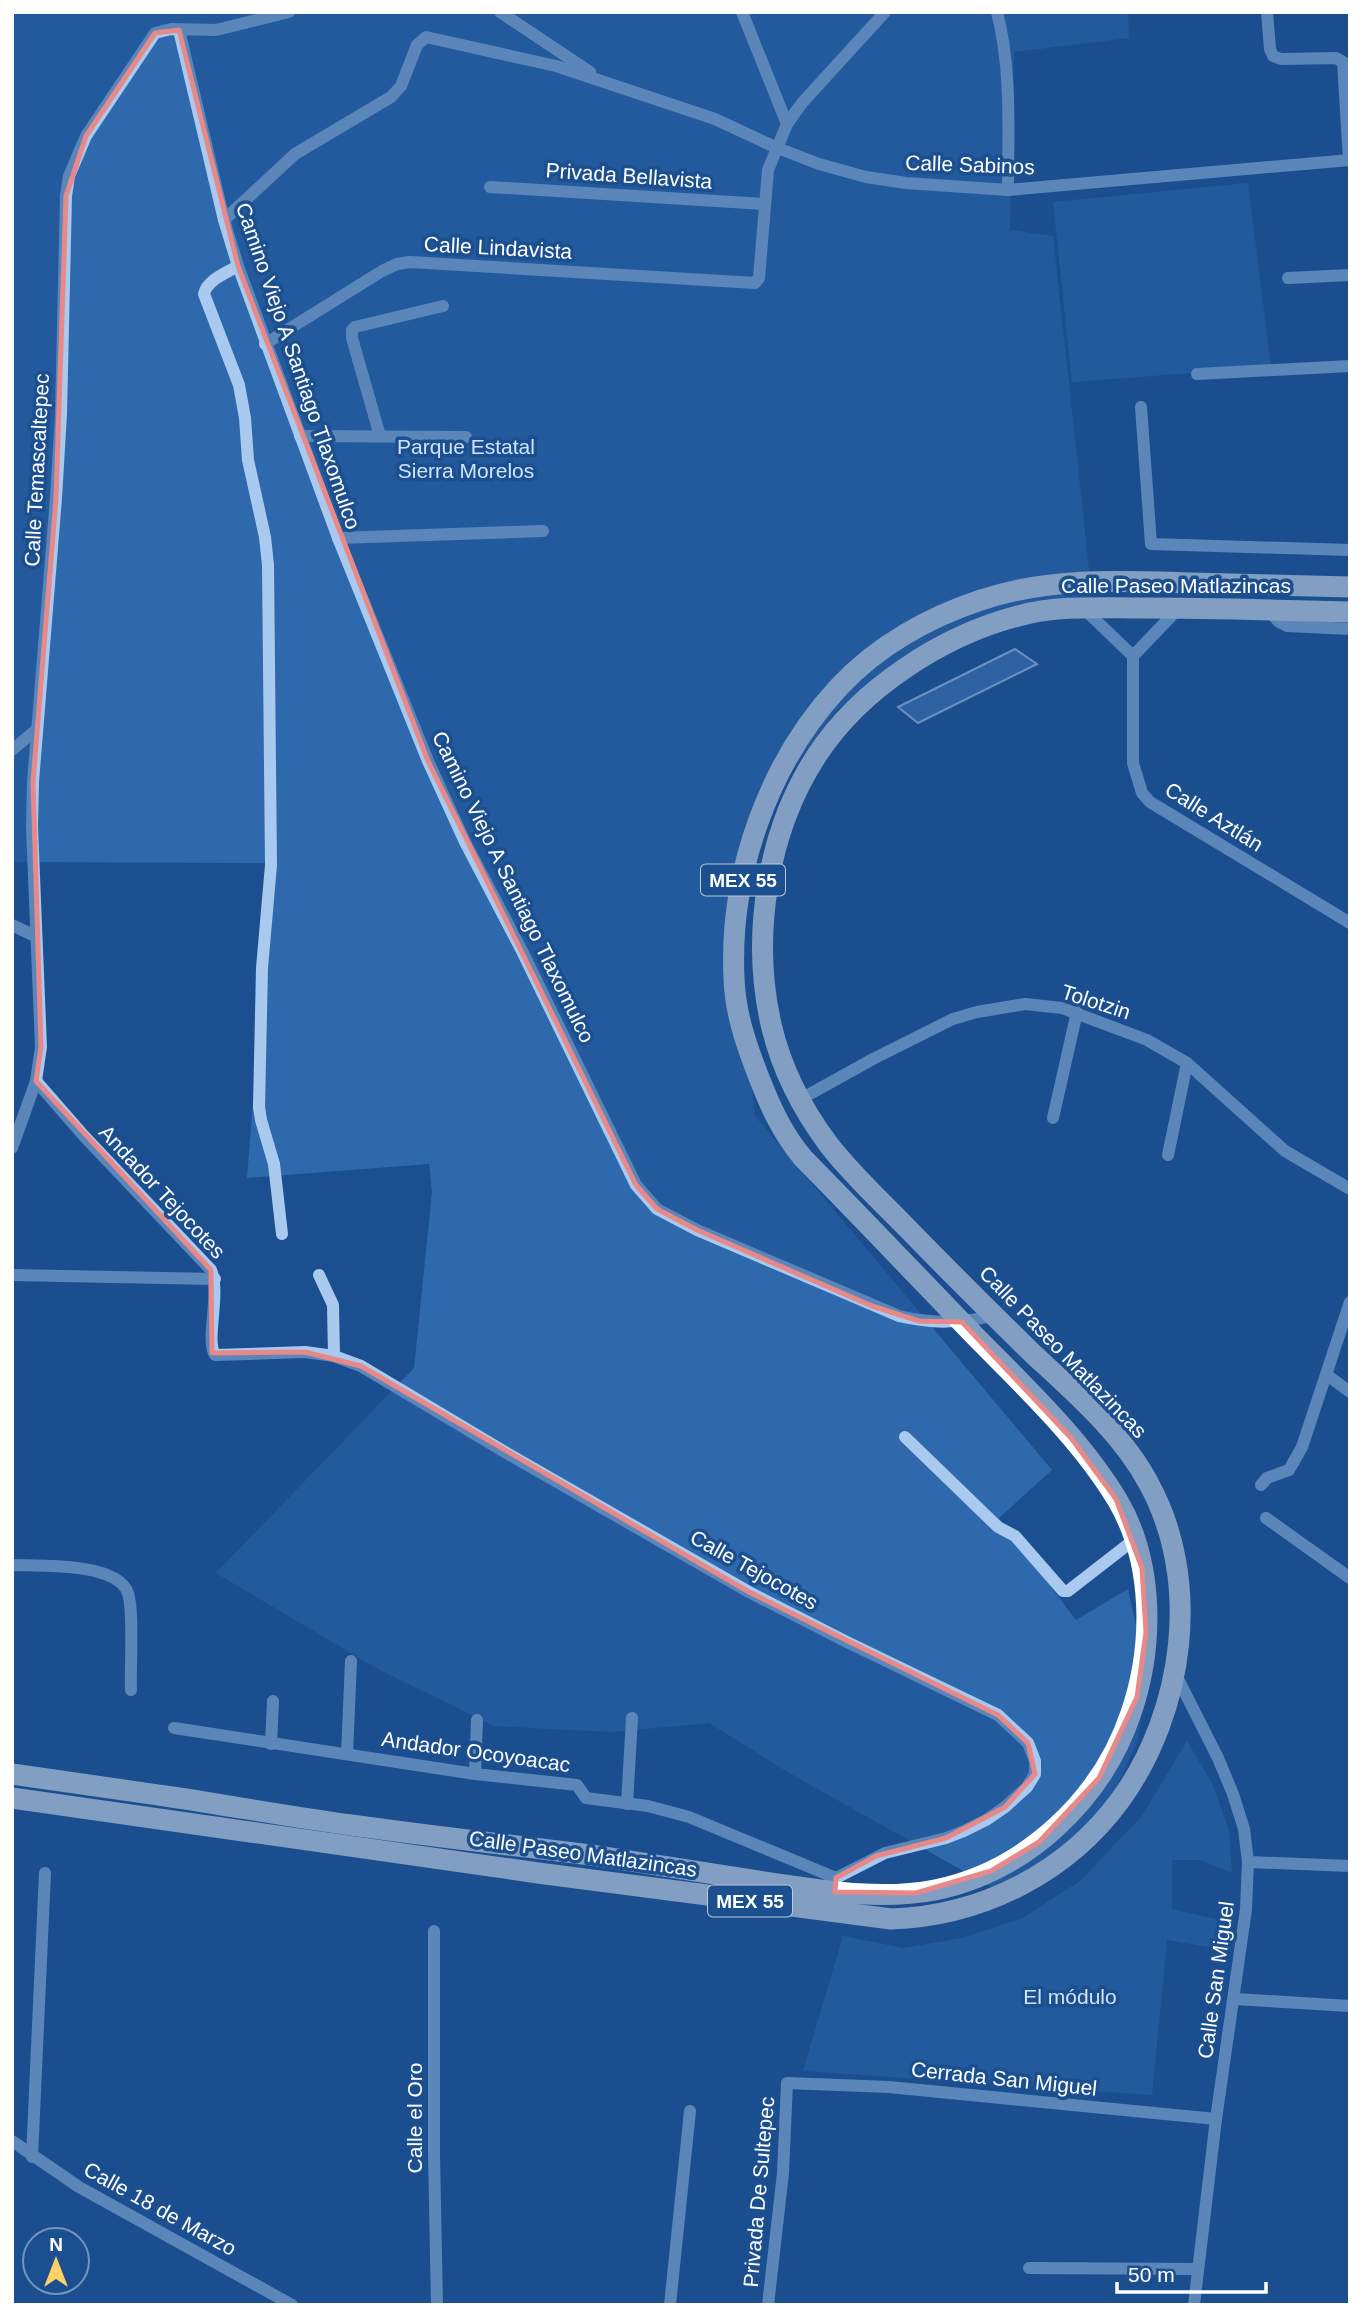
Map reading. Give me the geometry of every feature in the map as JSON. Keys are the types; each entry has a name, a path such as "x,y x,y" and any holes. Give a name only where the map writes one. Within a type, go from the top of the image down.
{"highway":[{"name":"Calle Paseo Matlazincas","path":"12,1774 343,1824 895,1894 958,1884 991,1871 1017,1858 1062,1823 1099,1778 1114,1753 1137,1698 1143,1667 1146,1601 1135,1539 1116,1499 1091,1463 1032,1395 791,1143 770,1107 748,1052 741,1025 734,978 740,891 753,841 782,765 826,701 881,651 927,622 982,599 1041,586 1093,582 1350,587"},
{"name":"Calle Paseo Matlazincas","path":"12,1798 869,1918 909,1919 983,1902 1048,1870 1085,1842 1139,1773 1164,1717 1174,1673 1179,1608 1175,1556 1165,1521 1149,1482 1095,1413 993,1316 853,1173 831,1147 799,1100 771,1026 764,979 764,925 772,866 782,829 816,756 847,719 879,688 929,653 955,639 1018,616 1083,608 1350,612"}],"street":[{"name":"Calle Temascaltepec","path":"12,1148 36,1081 41,1046 32,827 36,730 49,600 61,414 64,223 69,176 86,136 150,38 163,30 216,30 289,12"},
{"path":"500,12 605,82"},
{"path":"741,12 787,124"},
{"path":"765,204 768,170 775,147 787,124 802,103 885,12"},
{"path":"998,12 1009,97 1008,190"},
{"path":"1267,12 1273,56 1281,59 1336,58 1343,62 1349,160"},
{"name":"Camino Viejo A Santiago Tlaxomulco","path":"179,30 237,266 338,538 428,761 465,842 522,951 636,1185 657,1209 697,1230 899,1316 932,1323 962,1322 993,1316"},
{"path":"224,220 295,154 391,97 401,86 421,39 431,37 536,60 605,82"},
{"name":"Calle Sabinos","path":"605,82 715,119 819,164 866,177 906,183 1008,190 1349,160"},
{"name":"Privada Bellavista","path":"490,187 765,204"},
{"name":"Calle Lindavista","path":"265,344 382,271 397,264 411,262 755,283 759,278 765,204"},
{"path":"237,266 211,282 204,294 239,384 248,460 265,537 268,565 271,865 262,968 259,1107 274,1164 282,1234"},
{"path":"1288,278 1350,275"},
{"path":"380,436 352,330 355,327 443,306"},
{"path":"1197,374 1350,366"},
{"path":"1141,407 1151,544 1350,550"},
{"path":"300,436 466,437"},
{"path":"338,538 543,531"},
{"path":"1083,608 1133,656 1179,608"},
{"path":"1268,610 1287,626 1350,629"},
{"name":"Calle Aztlán","path":"1133,656 1133,763 1142,793 1150,802 1350,923"},
{"path":"12,750 36,730"},
{"path":"12,925 36,936"},
{"name":"Tolotzin","path":"799,1100 953,1019 976,1012 1025,1004 1062,1008 1147,1040 1187,1063 1285,1151 1348,1184"},
{"path":"1054,1118 1077,1012"},
{"path":"1168,1155 1187,1063"},
{"name":"Andador Tejocotes","path":"36,1081 84,1136 206,1263 215,1279 211,1346"},
{"path":"12,1275 215,1279"},
{"path":"319,1275 333,1305 334,1356"},
{"path":"1261,1485 1267,1478 1286,1472 1302,1447 1350,1303"},
{"name":"Calle Tejocotes","path":"211,1346 212,1353 218,1355 305,1352 334,1356 361,1366 510,1455 750,1592 990,1710 1028,1743 1033,1752 1035,1774 1027,1787 1005,1807 986,1820 946,1838 885,1853 836,1885"},
{"path":"1327,1375 1350,1392"},
{"path":"905,1437 998,1527 1015,1536 1063,1591 1068,1591 1135,1539"},
{"path":"1266,1518 1350,1578"},
{"path":"12,1565 84,1569 107,1574 123,1585 130,1601 131,1690"},
{"path":"347,1754 351,1661"},
{"name":"Calle San Miguel","path":"1174,1673 1218,1758 1233,1794 1244,1829 1248,1862 1247,1909 1216,2119 1195,2305"},
{"path":"271,1744 272,1701"},
{"path":"627,1804 632,1718"},
{"path":"475,1774 477,1720"},
{"name":"Andador Ocoyoacac","path":"174,1728 475,1774 578,1785 586,1798 668,1811 708,1824 836,1885"},
{"path":"1248,1862 1350,1866"},
{"path":"32,2157 45,1873"},
{"name":"Calle el Oro","path":"434,1931 437,2305"},
{"path":"1235,1999 1350,2006"},
{"name":"Cerrada San Miguel","path":"787,2083 889,2087 1216,2119"},
{"name":"Privada De Sultepec","path":"768,2305 783,2174 787,2083"},
{"path":"670,2305 690,2111"},
{"name":"Calle 18 de Marzo","path":"12,2141 79,2187 292,2305"},
{"path":"1029,2268 1198,2269"}],"highlighted area":[{"path":"179,30 238,266 428,761 636,1185 657,1209 697,1230 872,1306 919,1321 962,1322 1071,1438 1116,1499 1142,1568 1146,1632 1137,1697 1099,1778 1039,1842 991,1871 916,1893 835,1892 836,1878 876,1856 946,1838 1005,1807 1035,1774 1028,1743 998,1715 749,1592 361,1366 305,1352 212,1353 211,1270 36,1081 41,1047 33,782 56,498 66,196 86,136 155,33"}],"green space":[{"name":"Parque Estatal Sierra Morelos","path":"12,12 1128,12 1129,38 1014,52 1010,230 1053,236 1093,607 939,643 836,711 770,800 732,938 755,1116 1052,1470 999,1518 1076,1620 1128,1589 1147,1677 1138,1740 1109,1803 1011,1898 786,1771 709,1723 612,1732 494,1726 378,1669 216,1573 414,1368 432,1192 429,1164 247,1178 272,863 12,862"},
{"path":"1248,183 1271,367 1072,382 1053,202"},
{"name":"El módulo","path":"1187,1741 1212,1783 1229,1831 1232,1873 1200,1860 1172,1860 1172,1909 1232,1923 1227,1950 1167,1940 1152,2095 803,2071 843,1936 903,1948 962,1938 1023,1918 1080,1881 1142,1816"}],"building":[{"path":"1015,649 1037,664 918,723 898,707"}]}
